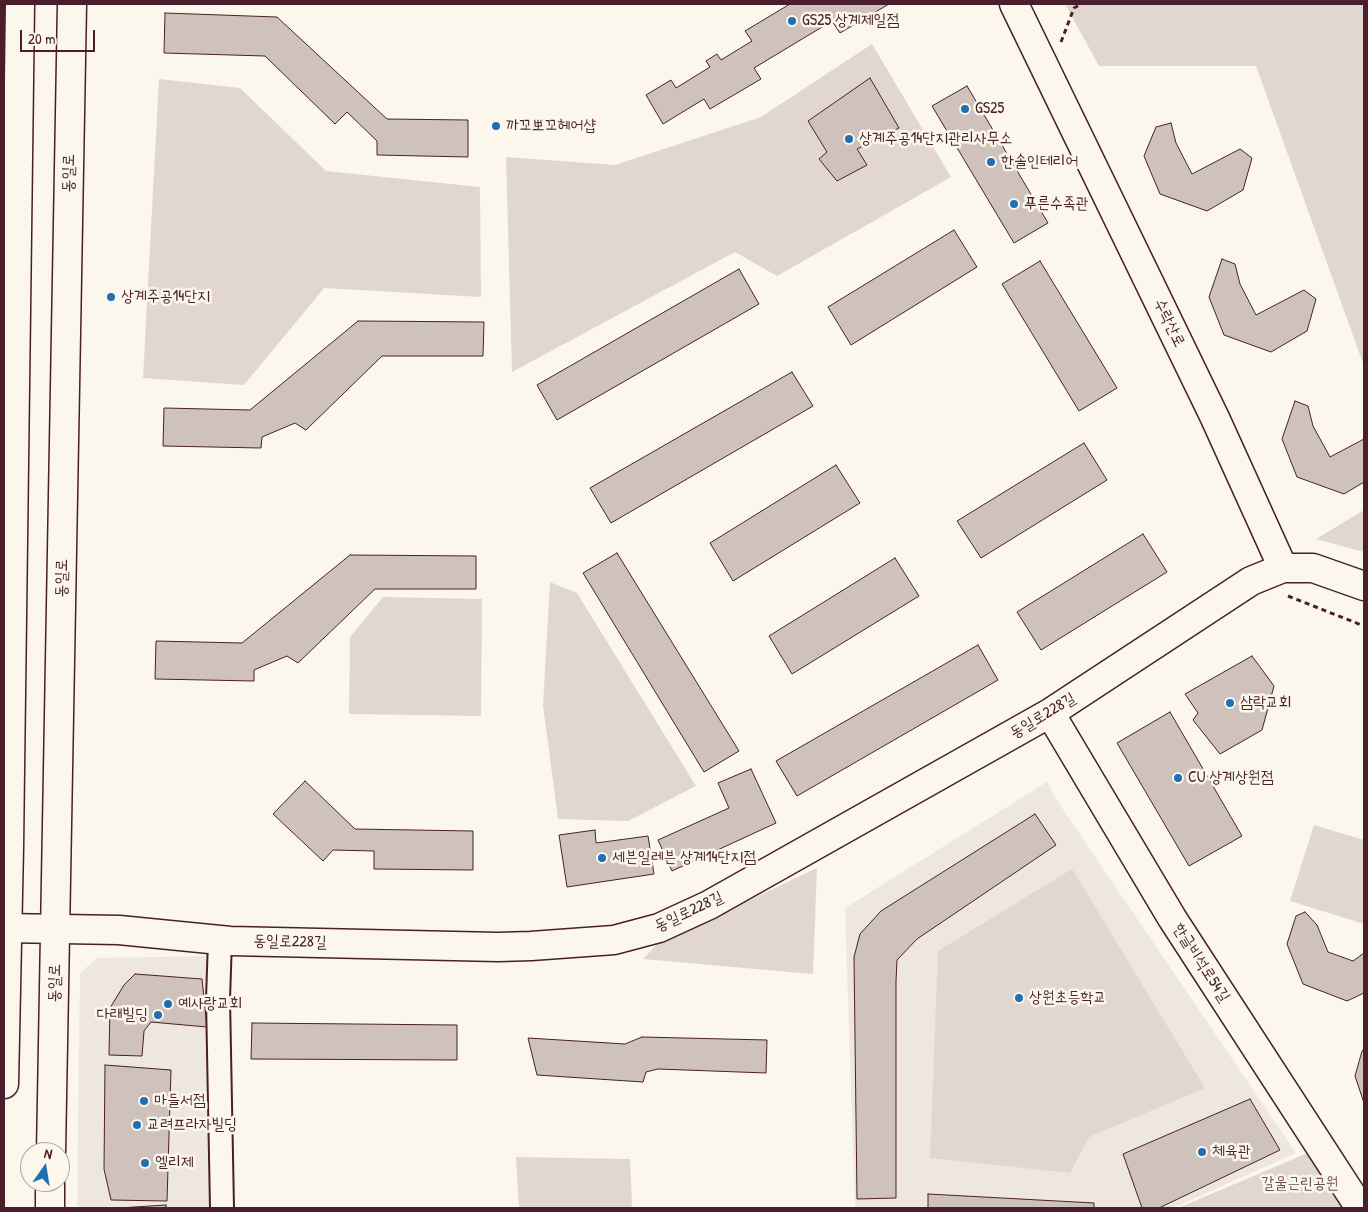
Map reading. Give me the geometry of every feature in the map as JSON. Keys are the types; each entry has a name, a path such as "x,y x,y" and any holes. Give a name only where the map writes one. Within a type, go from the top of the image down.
{"street":[{"path":"4,1084 20,4"},
{"name":"동일로","path":"51,1142 72,4"},
{"name":"수락산로","path":"1014,4 1215,418 1283,568"},
{"path":"1283,568 1313,568 1364,586"},
{"name":"동일로228길","path":"6,928 119,930 220,940 531,946 614,940 659,928 709,906 1050,713 1251,581 1283,568"},
{"name":"한글비석로54길","path":"1050,713 1172,918 1360,1208"},
{"path":"220,940 218,999 222,1208"},
{"path":"50,1192 50,1208"}],"path":[{"path":"1048,73 1074,8 1081,4"},
{"path":"1251,581 1364,626"}],"shaded area":[{"name":"상원초등학교","path":"1047,782 1060,805 1296,1153 1173,1208 855,1208 845,908"},
{"path":"214,956 214,1208 77,1208 80,973 97,958"}],"green space":[{"path":"1065,4 1364,4 1364,366 1256,66 1099,66"},
{"path":"872,44 951,177 777,276 735,252 512,372 506,157 615,165 761,117"},
{"path":"159,79 240,88 326,171 480,187 481,297 324,288 244,385 143,378"},
{"path":"1364,510 1364,552 1316,539"},
{"path":"550,582 577,593 696,786 628,821 558,819 543,705"},
{"path":"383,597 482,599 481,716 349,714 350,637"},
{"path":"1314,825 1364,840 1364,924 1290,901"},
{"path":"817,868 813,974 643,959 657,944"},
{"path":"1072,869 1205,1088 1089,1137 1070,1173 930,1158 938,951"},
{"name":"갈울근린공원","path":"1310,1152 1347,1208 1178,1208"},
{"path":"516,1157 630,1159 632,1208 519,1208"}],"building":[{"path":"790,4 889,4 840,33 832,21 754,68 761,79 710,109 704,99 663,124 646,95 671,80 676,88 710,67 706,61 717,54 721,60 752,41 745,31"},
{"path":"165,13 277,17 387,119 468,120 468,157 377,155 377,141 347,112 335,124 265,56 164,53"},
{"name":"상계주공14단지관리사무소","path":"870,78 899,128 857,149 867,165 837,181 819,159 827,152 808,121"},
{"path":"967,86 1048,223 1014,243 932,106"},
{"path":"1171,123 1176,143 1192,174 1240,149 1252,158 1243,190 1207,211 1160,194 1144,156 1156,127"},
{"path":"954,230 977,267 851,345 828,307"},
{"path":"1222,259 1235,264 1240,284 1256,315 1304,290 1316,299 1307,331 1271,352 1224,335 1209,297"},
{"path":"1040,261 1117,388 1079,411 1002,284"},
{"path":"739,269 759,304 557,420 537,385"},
{"path":"358,321 484,322 483,356 382,356 306,430 295,423 262,437 261,448 163,446 164,408 250,410"},
{"path":"792,372 813,406 611,523 590,488"},
{"path":"1295,401 1308,406 1313,426 1330,457 1364,439 1364,482 1344,494 1297,477 1282,439"},
{"path":"1084,443 1107,480 981,558 957,521"},
{"path":"836,465 860,503 733,581 710,543"},
{"path":"1143,534 1167,572 1041,650 1017,612"},
{"path":"617,553 739,751 704,772 583,573"},
{"path":"350,555 476,556 476,589 375,589 298,663 287,656 254,670 254,681 155,679 156,641 242,643"},
{"path":"895,558 919,596 792,674 769,636"},
{"path":"978,645 998,680 797,796 776,761"},
{"name":"삼락교회","path":"1252,656 1274,686 1262,730 1220,754 1193,720 1198,713 1185,694"},
{"path":"1170,712 1242,836 1189,866 1117,743"},
{"path":"751,769 776,823 672,871 658,840 729,808 718,783"},
{"path":"305,781 355,829 473,831 473,870 374,869 374,851 333,850 323,861 273,814"},
{"path":"1035,814 1056,845 917,939 897,960 896,1198 857,1199 854,957 860,934 881,911"},
{"path":"595,830 596,843 648,836 654,874 567,887 559,835"},
{"path":"1305,912 1317,925 1328,952 1353,961 1364,953 1364,993 1347,1001 1303,984 1287,944 1296,916"},
{"name":"다래빌딩","path":"135,974 202,979 207,1027 151,1022 144,1031 142,1056 109,1055 110,1008 124,985"},
{"path":"252,1023 457,1025 457,1060 251,1059"},
{"path":"642,1037 767,1040 766,1073 658,1069 646,1072 643,1082 537,1075 528,1038 625,1044"},
{"path":"1364,1049 1364,1103 1355,1076"},
{"name":"교려프라자빌딩","path":"105,1065 171,1070 167,1201 111,1200 104,1169"},
{"name":"체육관","path":"1250,1099 1280,1150 1159,1208 1142,1208 1123,1154"},
{"path":"928,1194 1094,1203 1094,1208 928,1208"},
{"path":"166,1205 166,1208 119,1208"}],"place":[{"name":"GS25 상계제일점","path":"792,21"},
{"name":"GS25","path":"965,109"},
{"name":"까꼬뽀꼬헤어샵","path":"496,126"},
{"name":"상계주공14단지관리사무소","path":"849,139"},
{"name":"한솔인테리어","path":"991,162"},
{"name":"푸른수족관","path":"1014,204"},
{"name":"상계주공14단지","path":"111,297"},
{"name":"삼락교회","path":"1230,703"},
{"name":"CU 상계상원점","path":"1178,778"},
{"name":"세븐일레븐 상계14단지점","path":"602,858"},
{"name":"상원초등학교","path":"1019,998"},
{"name":"예사랑교회","path":"168,1004"},
{"name":"다래빌딩","path":"158,1015"},
{"name":"마들서점","path":"144,1101"},
{"name":"교려프라자빌딩","path":"137,1125"},
{"name":"체육관","path":"1202,1152"},
{"name":"엘리제","path":"145,1163"}]}
